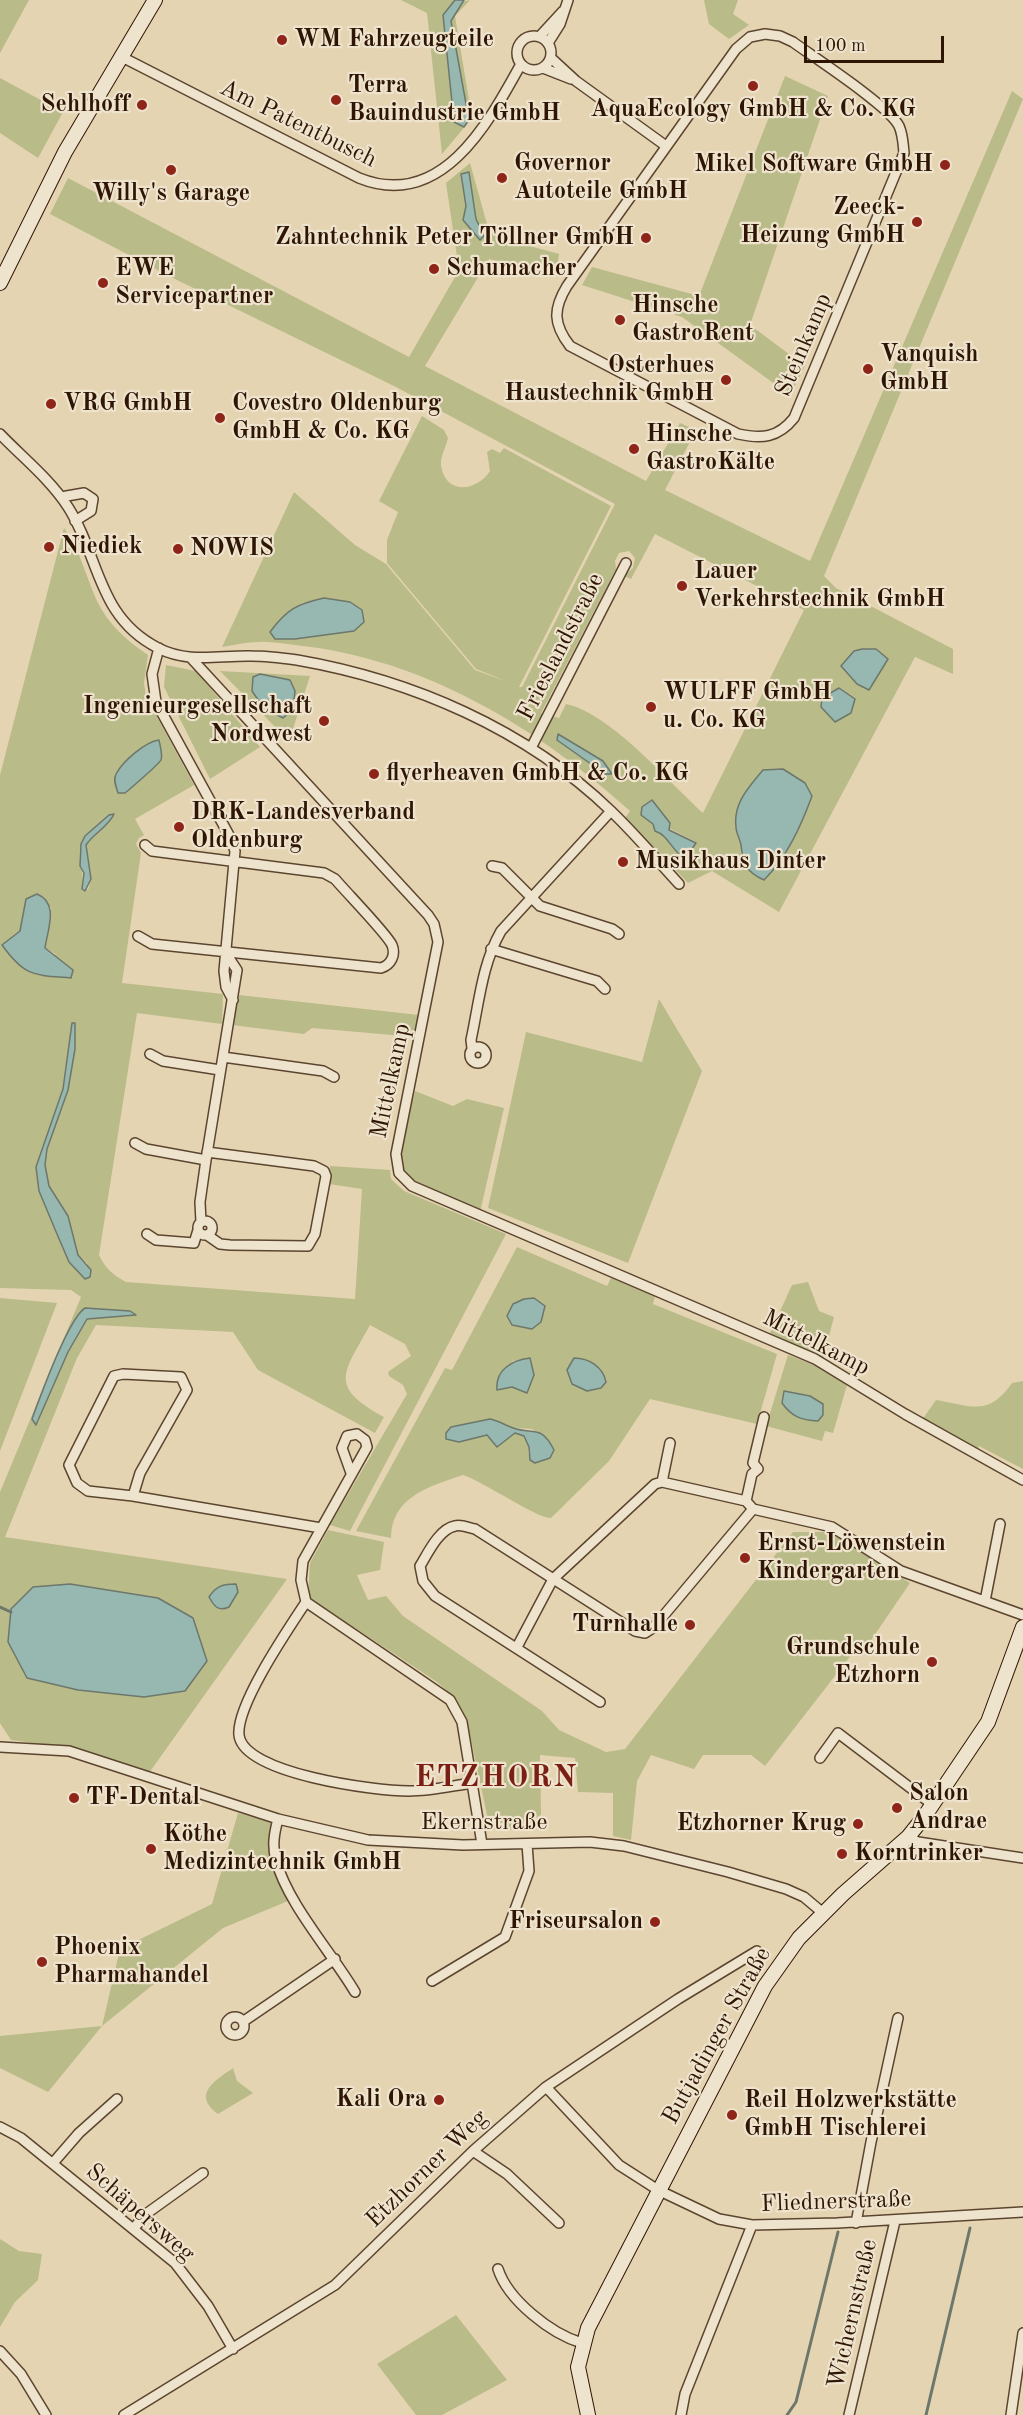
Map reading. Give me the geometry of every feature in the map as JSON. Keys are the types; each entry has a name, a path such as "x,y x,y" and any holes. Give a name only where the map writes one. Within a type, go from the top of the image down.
{"street":[{"path":"0,283 43,192 120,56 155,0"},
{"name":"Am Patentbusch","path":"120,56 359,178 385,186 413,184 437,174 463,152 525,67 517,54 520,43 528,36 540,36 567,5"},
{"name":"Am Patentbusch","path":"548,43 567,5"},
{"name":"Steinkamp","path":"765,34 793,42 884,110 898,124 903,137 904,153 901,166 806,391 794,418 781,431 772,436 754,438 738,434 570,346 559,332 556,307 563,292 666,147 735,49 750,37 765,34"},
{"path":"540,36 548,43 551,58 576,81 666,147"},
{"path":"543,68 551,58"},
{"path":"525,67 543,68 576,81"},
{"name":"Mittelkamp","path":"0,434 60,497 75,521 108,598 133,630 159,648 191,658 434,924 438,942 396,1154 399,1173 412,1186 815,1359 904,1414 1023,1480"},
{"path":"60,497 84,493 93,499 91,511 75,521"},
{"name":"Frieslandstraße","path":"531,748 626,563"},
{"path":"147,1234 156,1240 194,1243 202,1229 200,1202 233,1000 226,987 225,952 235,862 230,837 156,702 152,674 159,648"},
{"name":"Frieslandstraße","path":"191,658 250,656 282,658 361,674 452,706 531,748 611,811 679,884"},
{"path":"472,1048 471,1040 491,949 501,931 611,811"},
{"path":"138,936 152,944 381,968 389,964 393,956 390,942 329,876 311,871 152,851 145,845"},
{"path":"492,866 502,868 540,906 612,929 619,934"},
{"path":"491,949 597,981 605,989"},
{"path":"150,1054 163,1061 220,1070"},
{"path":"223,1056 323,1071 333,1077"},
{"path":"135,1143 146,1149 314,1166 320,1168 326,1176 315,1234 308,1246 220,1244 202,1229"},
{"path":"133,1496 140,1473 187,1390 181,1377 123,1374 114,1376 69,1465 72,1476 82,1488 321,1528"},
{"path":"746,1501 752,1474 758,1469 753,1463 764,1417"},
{"path":"662,1482 670,1443"},
{"path":"351,1473 303,1561 301,1580 306,1602 450,1700 462,1722 482,1844"},
{"path":"517,1647 553,1579 655,1484 662,1482 746,1501 753,1509 832,1527 901,1571 1023,1615"},
{"path":"600,1702 435,1596 423,1581 420,1566 444,1531 456,1525 475,1529 635,1630 645,1633 654,1627 753,1509"},
{"path":"985,1601 1000,1524"},
{"path":"306,1602 261,1674 242,1714 239,1737 247,1751 263,1761 298,1773 363,1788 423,1791 472,1784"},
{"name":"Butjadinger Straße","path":"588,2415 578,2367 582,2343 658,2190 765,1986 799,1938 823,1913 908,1837 933,1805 988,1722 1023,1627"},
{"path":"820,1758 838,1733 933,1805"},
{"name":"Ekernstraße","path":"0,1747 69,1751 278,1819 368,1840 482,1844 590,1842 624,1846 786,1889 804,1897 823,1913"},
{"path":"278,1819 273,1839 276,1861 289,1893 355,1992"},
{"path":"908,1837 918,1842 1023,1858"},
{"path":"432,1981 505,1937 529,1871 526,1844"},
{"name":"Etzhorner Weg","path":"124,2415 335,2285 473,2151 546,2087 683,1996 757,1951"},
{"path":"244,2021 335,1959"},
{"path":"856,2223 898,2018"},
{"name":"Fliednerstraße","path":"546,2087 619,2165 658,2190 719,2219 752,2225 856,2223 1023,2212"},
{"path":"53,2163 79,2133 117,2099"},
{"name":"Schäpersweg","path":"0,2127 21,2138 175,2263 208,2306 233,2349"},
{"path":"473,2151 507,2174 559,2223"},
{"path":"134,2228 146,2214 203,2173"},
{"name":"Wichernstraße","path":"849,2415 895,2221"},
{"path":"681,2415 685,2394 752,2225"},
{"path":"498,2269 502,2282 547,2327 582,2343"},
{"path":"1011,2415 1023,2333"},
{"path":"0,2351 21,2373 46,2415"}],"green space":[{"path":"0,0 29,0 0,53"},
{"path":"401,0 455,0 443,15 454,121 464,126 469,120 451,21 461,2 470,0 455,16 472,118 442,154 427,13"},
{"path":"704,0 738,0 733,14 749,25 729,39 709,24"},
{"path":"785,76 828,96 750,325 805,366 790,395 682,317 582,285 592,267 699,296"},
{"path":"0,78 63,112 38,158 0,133"},
{"path":"1012,91 1023,99 824,576 836,588 953,649 953,674 915,657 779,912 712,871 688,883 625,818 630,811 594,780 517,725 475,701 432,681 342,652 268,642 250,642 222,647 294,492 355,545 386,564 475,670 508,682 476,669 387,563 387,540 398,512 379,501 422,416 444,430 448,438 441,466 444,475 455,486 470,486 484,478 490,471 487,452 492,449 500,453 504,448 611,506 519,687 522,687 615,504 396,387 177,280 50,214 68,178 409,357 459,270 446,183 470,163 487,224 504,239 559,254 556,276 489,259 425,366 646,481 680,423 696,430 665,490 810,561","holes":["469,172 476,219 484,236 480,239 464,220 466,206 461,174","655,534 804,610 703,813 638,750 601,720 566,704 559,718 541,713 616,569 615,561 619,553 629,551 635,558 633,568 624,576 631,579","839,688 851,713 835,722 821,707 823,698","783,769 805,783 787,849 764,880 741,857 741,843","641,814 696,842 685,859 660,833 655,831 653,824"]},
{"path":"64,528 70,536 97,601 112,625 148,655 144,683 146,697 194,785 135,819 144,835 136,844 141,853 122,983 223,994 222,1024 137,1013 99,1255 110,1271 126,1282 355,1299 362,1189 329,1184 330,1166 390,1170 391,1179 404,1191 506,1234 350,1531 330,1525 407,1394 403,1385 389,1376 388,1372 411,1356 405,1344 370,1325 348,1367 346,1377 348,1387 354,1396 384,1417 375,1433 258,1370 233,1332 96,1325 77,1358 5,1537 287,1579 149,1773 69,1748 11,1740 0,1723 0,1492 81,1297 71,1290 0,1288 0,775","holes":["151,742 159,763 145,773 136,784 116,774","109,815 107,823 86,845 91,879 88,890 82,883 80,849 90,833","51,907 45,948 57,955 2,945","72,1023 68,1090 47,1149 45,1165 49,1186 68,1216 78,1255 87,1263 90,1277 85,1279 69,1262 39,1191 36,1167 63,1089","86,1308 130,1317 110,1315 87,1319 73,1340 59,1369 38,1424 48,1378 69,1335","70,1584 158,1598 193,1618 207,1661 8,1642 11,1609 33,1587"]},
{"path":"166,665 196,671 260,747 210,779 164,687"},
{"path":"220,671 310,676 289,741"},
{"path":"239,995 419,1015 415,1037 312,1028 304,1034 232,1025"},
{"path":"659,999 702,1071 628,1263 488,1208 526,1032 642,1062"},
{"path":"415,1091 453,1106 467,1099 504,1108 480,1212 430,1192 409,1177 402,1167 399,1149"},
{"path":"517,1247 607,1286 611,1278 655,1296 653,1304 777,1354 757,1424 650,1399 609,1461 551,1518 535,1513 463,1475 426,1489 405,1503 393,1524 391,1538 356,1531 445,1368 452,1370","holes":["530,1358 527,1393 512,1387 499,1375 513,1361","491,1419 513,1428 532,1429 551,1443 528,1453 529,1447 524,1435 515,1433 497,1447 488,1435 459,1442 446,1439 451,1427"]},
{"path":"808,1282 819,1311 834,1317 823,1359 770,1333 792,1285"},
{"path":"0,1298 57,1303 0,1451"},
{"path":"788,1355 819,1367 847,1385 833,1433 825,1431 822,1441 766,1426"},
{"path":"1023,1381 1023,1469 979,1446 977,1452 922,1420 936,1400 970,1406 987,1405 1003,1394 1012,1383"},
{"path":"328,1530 384,1542 380,1570 357,1575 368,1600 386,1596 403,1616 542,1711 559,1730 606,1752 625,1749 793,1532 829,1532 910,1583 865,1649 859,1645 765,1766 751,1755 703,1755 694,1769 651,1755 637,1781 631,1840 613,1836 613,1793 578,1792 575,1758 540,1755 541,1815 508,1831 490,1829 467,1721 455,1698 437,1682 308,1597 310,1563"},
{"path":"238,1813 272,1822 271,1853 288,1901 223,1928 102,2026 120,1949 212,1904"},
{"path":"102,2026 48,2092 0,2068 0,2036"},
{"path":"233,2068 237,2081 253,2093 218,2114 210,2107 206,2094 220,2077"},
{"path":"0,2239 19,2251 42,2254 38,2280 15,2302 0,2327"},
{"path":"456,2315 507,2380 442,2415 416,2415 377,2364"}],"water":[{"path":"455,0 464,0 451,21 469,120 464,127 454,122 443,15"},
{"path":"469,172 476,219 484,236 480,240 463,220 466,206 461,174"},
{"path":"324,598 350,602 362,610 364,622 354,631 295,639 275,639 270,632 287,613 300,605"},
{"path":"876,649 888,659 869,690 857,684 841,666 854,651"},
{"path":"260,674 290,680 295,691 293,710 283,718 263,707 252,691 253,677"},
{"path":"839,688 855,699 851,713 835,722 821,707 822,698"},
{"path":"558,734 603,761 612,774 605,774 557,740"},
{"path":"159,740 161,760 125,793 118,793 115,779 119,769 141,748"},
{"path":"783,769 805,783 812,796 792,841 780,861 764,880 753,874 744,862 736,829 737,810 743,796 763,770"},
{"path":"652,800 670,823 669,830 696,843 685,859 660,833 655,831 653,824 641,815 642,807"},
{"path":"114,814 86,845 91,879 85,891 82,889 84,873 80,866 81,844 85,836 109,815"},
{"path":"37,894 44,898 50,910 50,924 45,948 73,970 71,978 39,975 24,969 2,945 20,931 26,899"},
{"path":"72,1023 75,1023 75,1049 68,1090 47,1149 45,1165 49,1186 68,1216 78,1255 91,1270 90,1277 85,1279 69,1262 39,1191 36,1167 63,1089"},
{"path":"534,1298 545,1306 541,1322 532,1329 512,1325 507,1316 513,1304"},
{"path":"85,1308 130,1311 136,1315 87,1319 68,1352 36,1425 32,1419 55,1359 78,1315"},
{"path":"530,1358 534,1375 527,1393 512,1387 497,1390 499,1377 506,1367"},
{"path":"574,1358 590,1362 599,1368 606,1382 601,1388 587,1391 572,1384 567,1370"},
{"path":"784,1391 810,1396 823,1404 823,1415 818,1421 793,1415 782,1403"},
{"path":"490,1419 520,1430 541,1433 554,1450 550,1458 535,1463 530,1460 529,1447 524,1436 515,1433 497,1447 487,1435 459,1442 446,1439 446,1433 451,1427"},
{"path":"70,1584 158,1598 193,1618 207,1661 185,1691 144,1697 78,1690 27,1678 8,1642 11,1609 33,1587"},
{"path":"236,1584 238,1592 229,1607 219,1608 209,1597 217,1588"}],"waterway":[{"path":"0,1607 11,1612"},
{"path":"926,2415 970,2228"},
{"path":"787,2415 796,2402 838,2232"}],"place":[{"name":"WM Fahrzeugteile","path":"282,40"},
{"name":"AquaEcology GmbH & Co. KG","path":"753,86"},
{"name":"Terra Bauindustrie GmbH","path":"336,100"},
{"name":"Sehlhoff","path":"142,105"},
{"name":"Mikel Software GmbH","path":"945,165"},
{"name":"Willy's Garage","path":"171,170"},
{"name":"Governor Autoteile GmbH","path":"502,178"},
{"name":"Zeeck- Heizung GmbH","path":"917,222"},
{"name":"Zahntechnik Peter Töllner GmbH","path":"646,238"},
{"name":"Schumacher","path":"434,269"},
{"name":"EWE Servicepartner","path":"103,283"},
{"name":"Hinsche GastroRent","path":"620,320"},
{"name":"Vanquish GmbH","path":"868,369"},
{"name":"Osterhues Haustechnik GmbH","path":"726,380"},
{"name":"VRG GmbH","path":"51,404"},
{"name":"Covestro Oldenburg GmbH & Co. KG","path":"220,418"},
{"name":"Hinsche GastroKälte","path":"634,449"},
{"name":"Niediek","path":"49,547"},
{"name":"NOWIS","path":"178,549"},
{"name":"Lauer Verkehrstechnik GmbH","path":"682,586"},
{"name":"WULFF GmbH u. Co. KG","path":"651,707"},
{"name":"Ingenieurgesellschaft Nordwest","path":"324,721"},
{"name":"flyerheaven GmbH & Co. KG","path":"374,774"},
{"name":"DRK-Landesverband Oldenburg","path":"179,827"},
{"name":"Musikhaus Dinter","path":"623,862"},
{"name":"Ernst-Löwenstein Kindergarten","path":"745,1558"},
{"name":"Turnhalle","path":"690,1625"},
{"name":"Grundschule Etzhorn","path":"932,1662"},
{"name":"TF-Dental","path":"74,1798"},
{"name":"Salon Andrae","path":"897,1808"},
{"name":"Etzhorner Krug","path":"858,1824"},
{"name":"Köthe Medizintechnik GmbH","path":"151,1849"},
{"name":"Korntrinker","path":"842,1854"},
{"name":"Friseursalon","path":"655,1922"},
{"name":"Phoenix Pharmahandel","path":"42,1962"},
{"name":"Kali Ora","path":"439,2100"},
{"name":"Reil Holzwerkstätte GmbH Tischlerei","path":"732,2115"}],"district":[{"name":"ETZHORN","path":"496,1778"}]}
